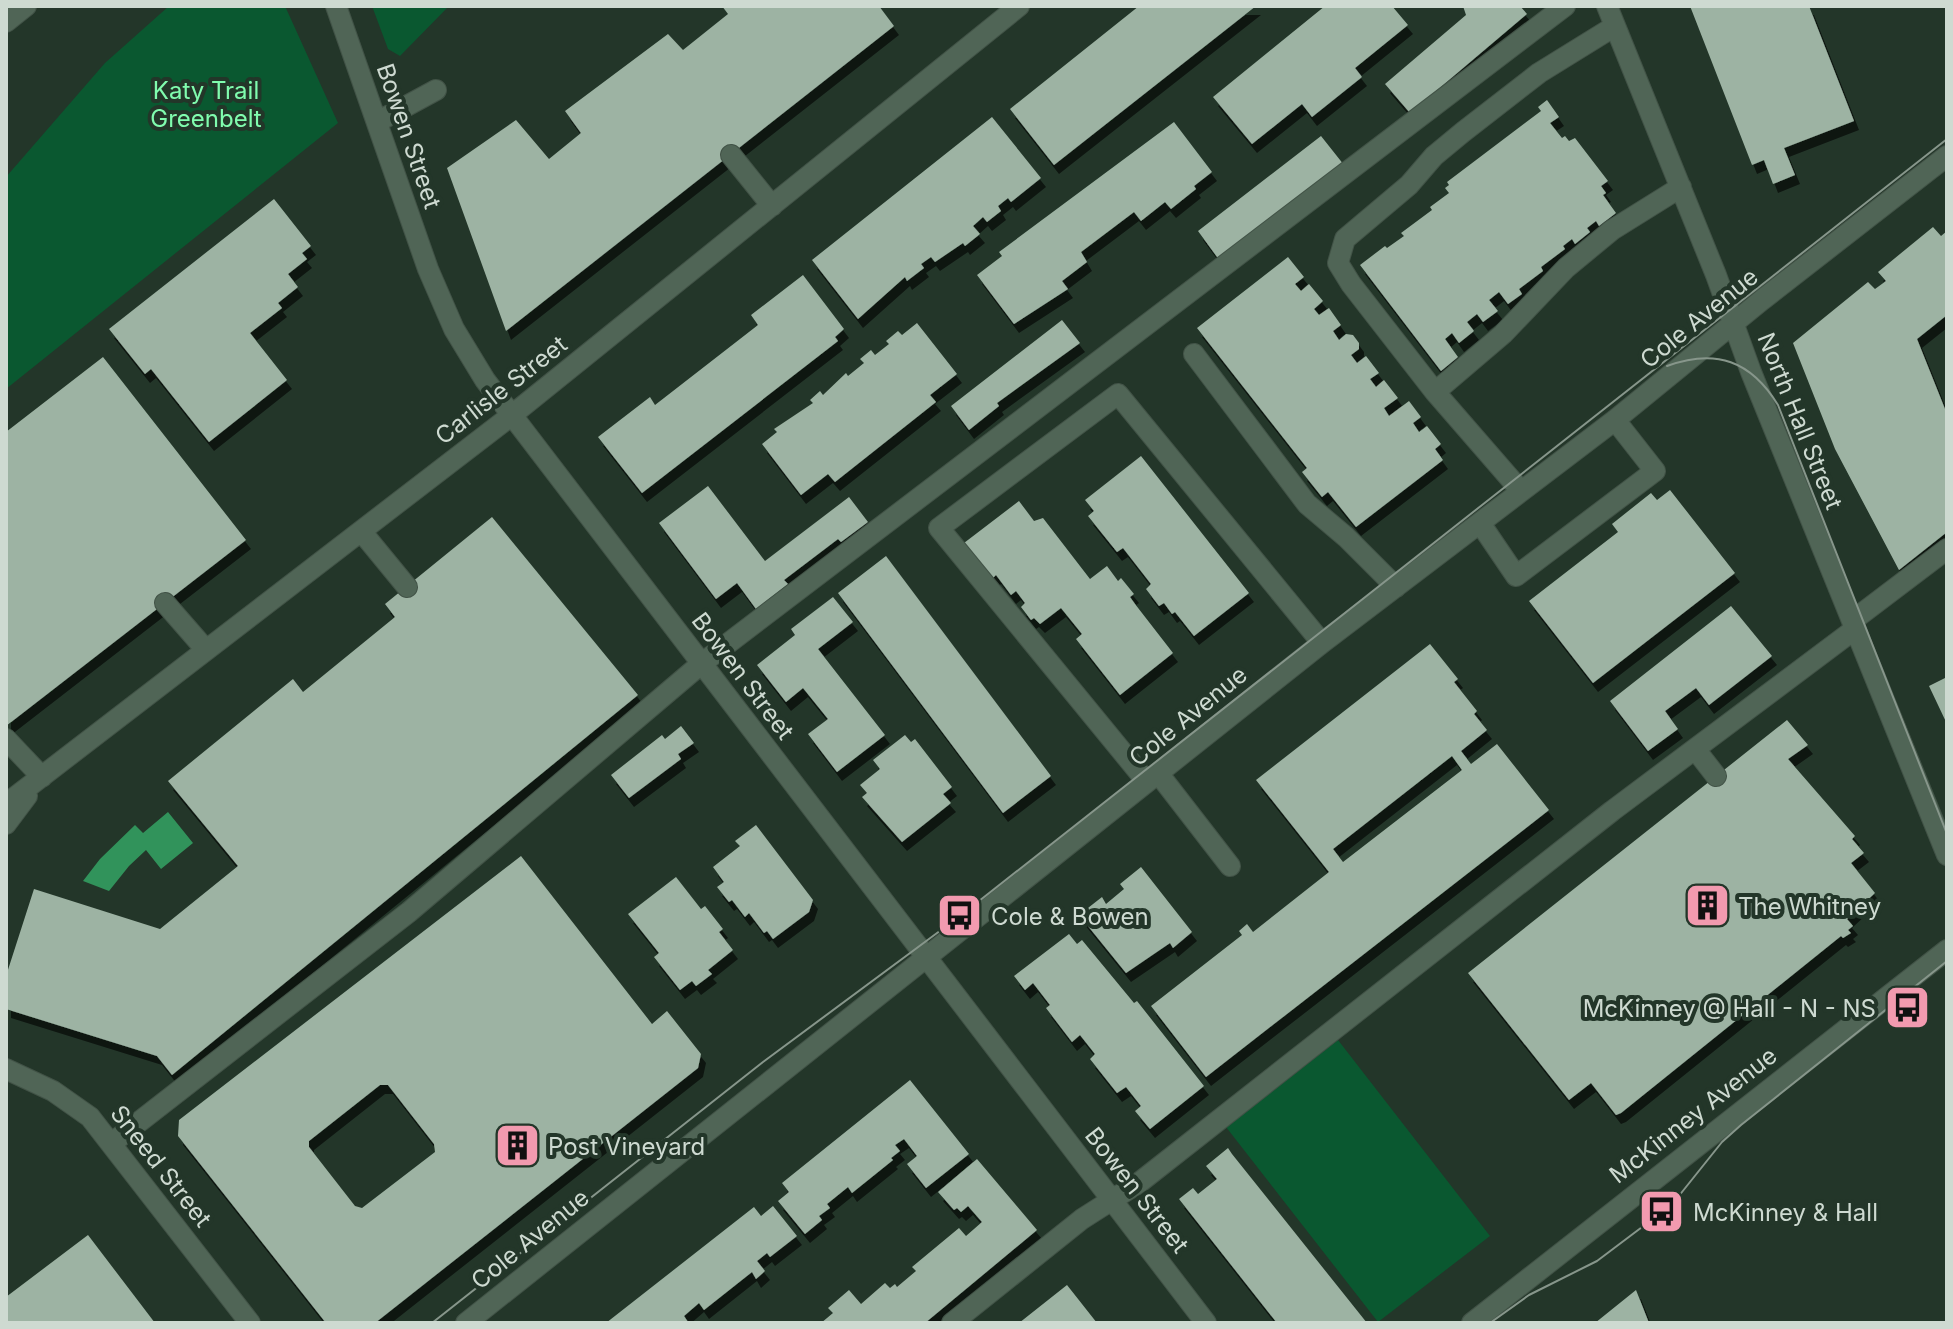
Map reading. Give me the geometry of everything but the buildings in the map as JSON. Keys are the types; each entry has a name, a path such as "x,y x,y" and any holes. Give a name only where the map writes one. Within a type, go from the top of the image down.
{"street":[{"path":"6,22 26,6"},
{"name":"Bowen Street","path":"336,6 428,269 454,329 485,380 1206,1323"},
{"path":"112,1143 409,912 701,664 1565,6"},
{"name":"North Hall Street","path":"1607,6 1947,855"},
{"name":"Carlisle Street","path":"6,804 512,415 772,206 1009,9"},
{"path":"1521,491 1435,392 1338,263 1345,239 1409,185 1434,156 1539,73 1615,26"},
{"path":"377,122 436,90"},
{"path":"731,155 772,206"},
{"name":"Cole Avenue","path":"466,1323 1322,643 1615,420 1947,156"},
{"path":"1435,392 1503,334 1566,268 1612,230 1681,187"},
{"path":"1194,354 1307,504 1346,537 1396,587"},
{"path":"1230,866 939,528 1118,394 1322,643"},
{"path":"1480,523 1516,576 1655,471 1615,420"},
{"path":"361,531 407,587"},
{"path":"952,1323 1082,1219 1153,1172 1947,549"},
{"path":"165,603 206,650"},
{"path":"6,739 42,777 6,824"},
{"path":"1695,749 1716,776"},
{"name":"McKinney Avenue","path":"1472,1323 1947,950"},
{"name":"Sneed Street","path":"6,1069 33,1080 90,1117 250,1323"}],"green space":[{"name":"Katy Trail Greenbelt","path":"169,6 285,6 338,123 6,389 6,177 105,63"},
{"path":"372,6 449,6 400,56 388,49"},
{"path":"1338,1040 1490,1236 1378,1322 1226,1127"}],"shaded area":[{"path":"168,812 193,843 161,869 146,850 109,891 83,881 100,859 135,825 143,833"}],"tram line":[{"path":"432,1323 763,1062 960,916 1947,139"},
{"path":"1667,366 1701,358 1731,362 1756,378 1778,405 1947,834"},
{"path":"1490,1323 1529,1295 1597,1261 1662,1212 1674,1202 1722,1142 1741,1125 1947,961"}],"place":[{"name":"The Whitney","path":"1707,906"},
{"name":"Cole & Bowen","path":"960,916"},
{"name":"McKinney @ Hall - N - NS","path":"1907,1008"},
{"name":"Post Vineyard","path":"517,1146"},
{"name":"McKinney & Hall","path":"1662,1212"}]}
